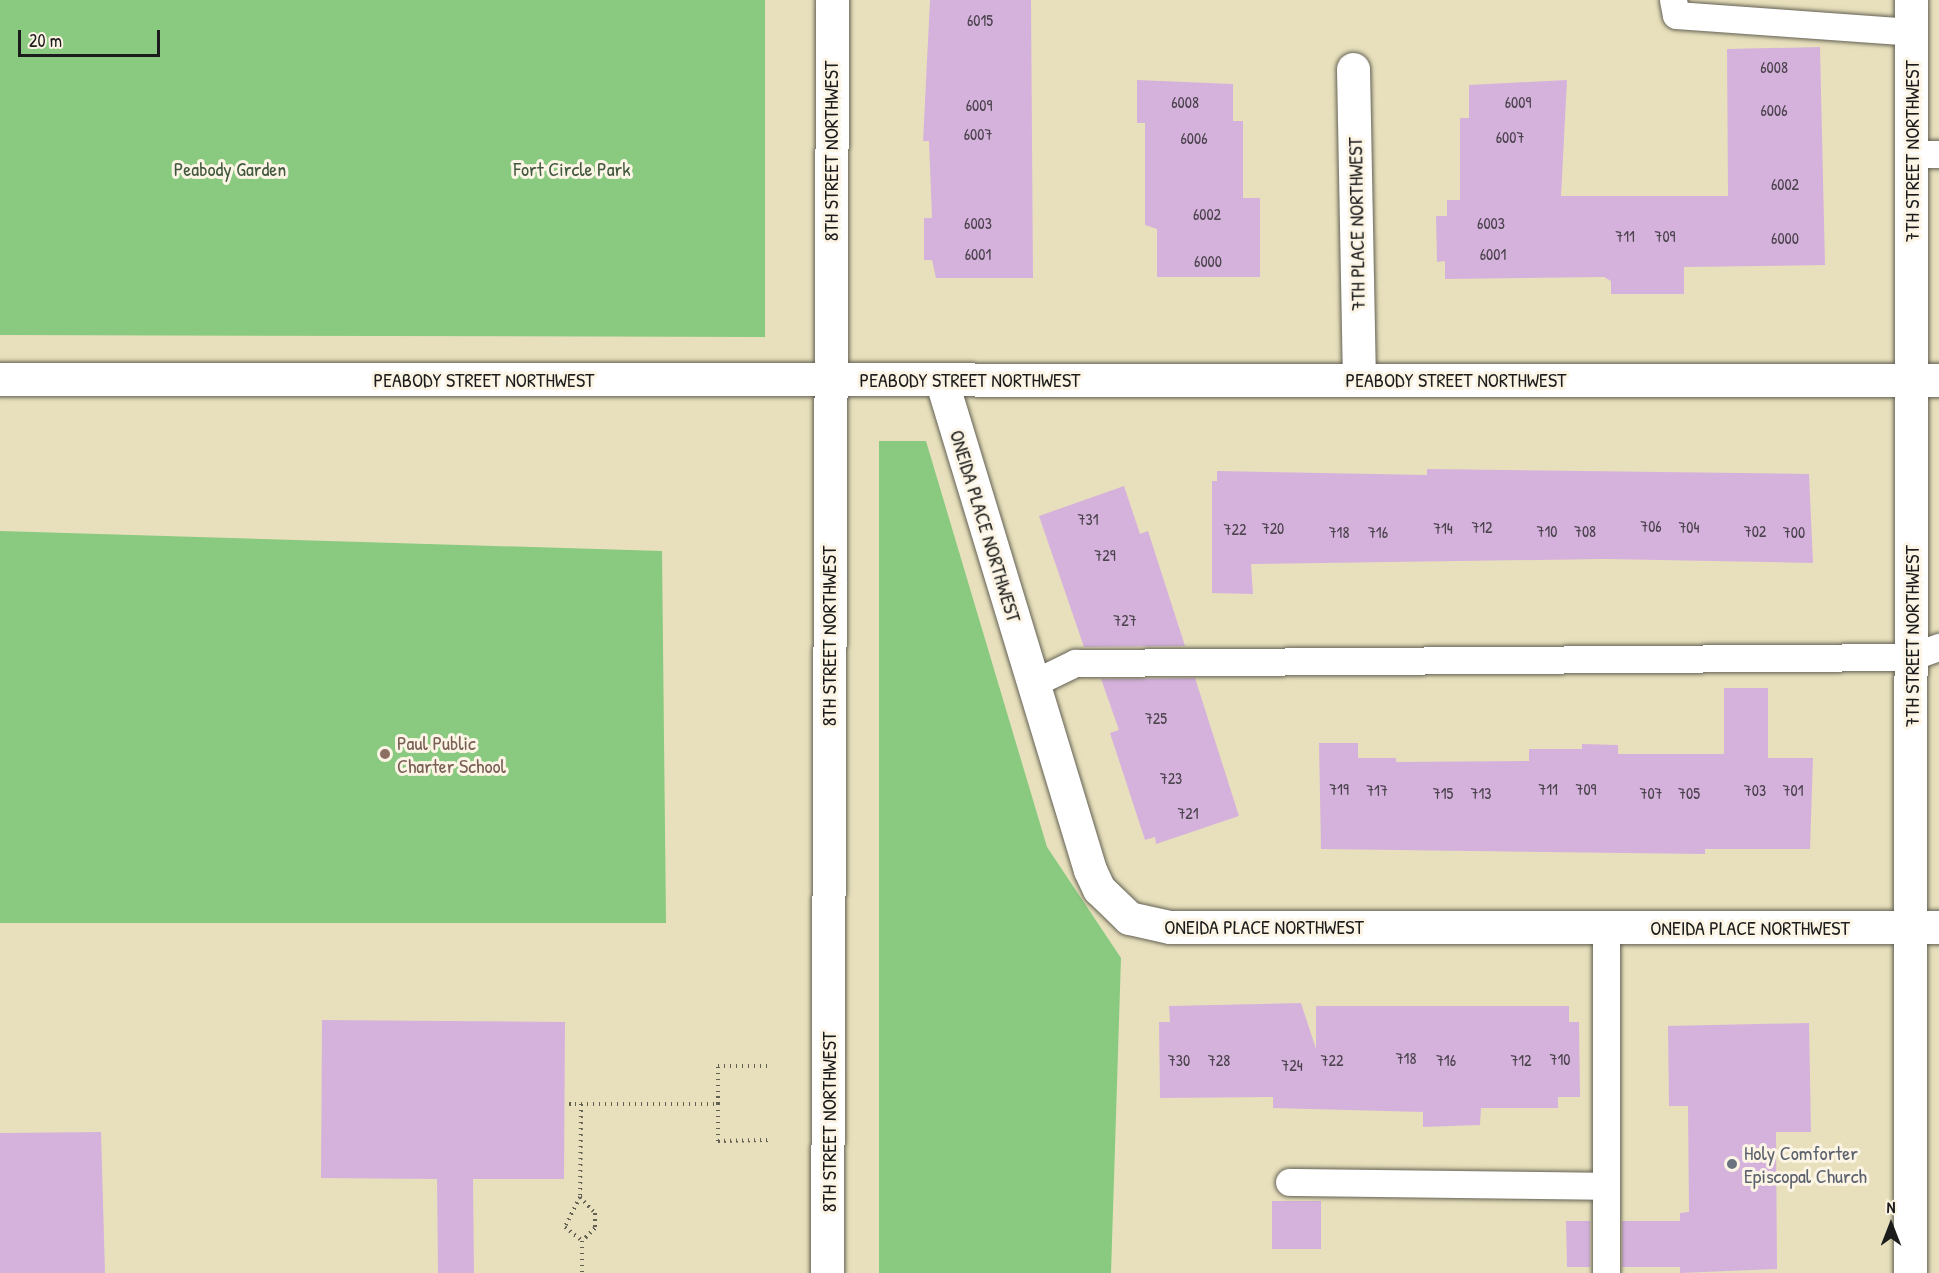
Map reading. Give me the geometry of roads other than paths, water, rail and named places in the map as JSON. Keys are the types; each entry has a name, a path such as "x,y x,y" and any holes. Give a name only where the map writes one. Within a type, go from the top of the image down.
{"street":[{"name":"8TH STREET NORTHWEST","path":"827,1273 827,379 832,0"},
{"name":"7TH STREET NORTHWEST","path":"1911,16 1925,154 1925,927 1911,1273"},
{"name":"7TH PLACE NORTHWEST","path":"1353,69 1359,379"},
{"name":"PEABODY STREET NORTHWEST","path":"0,379 1925,380"},
{"name":"ONEIDA PLACE NORTHWEST","path":"941,379 1090,870 1099,889 1129,918 1170,927 1925,927"}],"lane":[{"path":"1673,0 1676,15 1911,16"},
{"path":"1034,683 1075,663 1925,652"},
{"path":"1606,927 1606,1273"},
{"path":"1289,1182 1606,1186"}],"place":[{"name":"Paul Public Charter School","path":"385,754"},
{"name":"Holy Comforter Episcopal Church","path":"1732,1164"}],"park label":[{"name":"Peabody Garden","path":"230,168"},
{"name":"Fort Circle Park","path":"572,168"}]}
